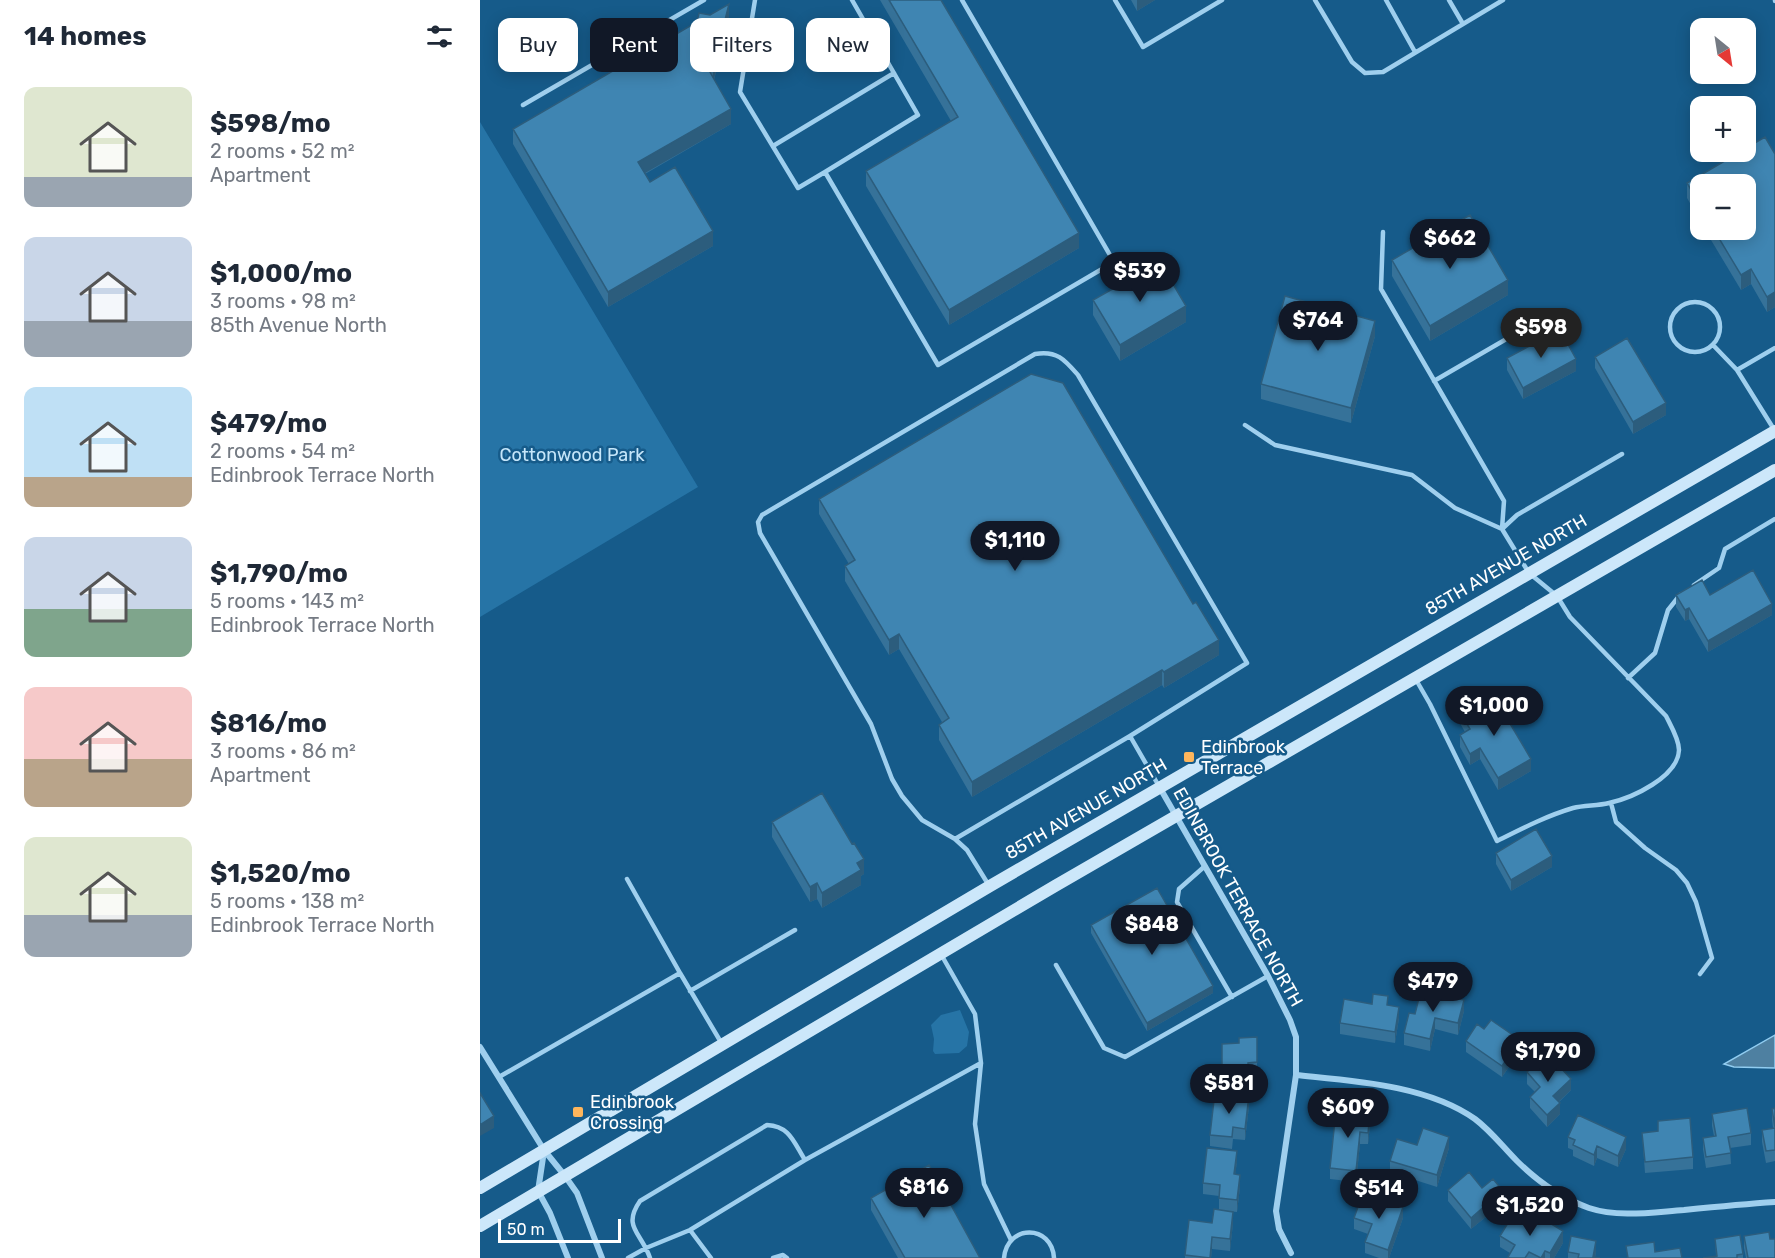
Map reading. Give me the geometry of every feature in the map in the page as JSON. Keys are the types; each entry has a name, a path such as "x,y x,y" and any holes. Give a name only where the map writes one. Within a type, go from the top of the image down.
{"main road":[{"name":"85TH AVENUE NORTH","path":"480,1188 990,886 1775,431"},
{"path":"480,1226 940,953 1775,470"}],"street":[{"name":"EDINBROOK TERRACE NORTH","path":"1160,788 1268,976 1290,1020 1296,1037 1296,1076"},
{"path":"480,1047 544,1150 577,1193 603,1258"},
{"path":"1291,1253 1279,1229 1276,1210 1296,1076 1405,1090 1431,1096 1455,1106 1477,1121 1540,1182 1564,1197 1591,1209 1619,1213 1644,1213 1775,1202"},
{"path":"544,1150 538,1191 550,1213 568,1258"}],"lane":[{"path":"523,105 704,0"},
{"path":"755,0 740,92 798,188 918,115 852,0"},
{"path":"825,172 938,365 1114,262 962,0"},
{"path":"1115,0 1143,47 1222,0"},
{"path":"1315,0 1352,62 1365,73 1383,72 1503,0"},
{"path":"1386,0 1415,52"},
{"path":"1449,0 1462,24"},
{"path":"773,146 894,73"},
{"path":"1383,232 1381,289 1504,501 1502,529"},
{"path":"1698,302 1712,309 1720,323 1718,338 1713,345 1698,352 1681,349 1675,343 1670,326 1676,311 1690,303 1698,302"},
{"path":"1434,381 1541,319"},
{"path":"1713,345 1737,369 1775,431"},
{"path":"1737,369 1775,348"},
{"path":"955,839 1130,736 1247,663 1078,375 1059,357 1048,352 1035,354 762,515 758,522 760,533 875,732 892,779 902,796 922,820 955,839 967,850 990,886"},
{"path":"1245,425 1275,445 1412,475 1455,508 1502,529 1529,573 1557,596 1570,617 1666,716 1676,736 1679,752 1662,780 1648,788 1611,803 1574,808 1536,822 1497,841 1415,678"},
{"path":"1502,529 1518,514 1622,454"},
{"path":"1628,678 1655,653 1668,610 1676,597 1719,568 1725,549 1775,519"},
{"path":"1130,736 1160,788"},
{"path":"1611,803 1616,822 1645,848 1676,870 1687,883 1696,902 1712,958 1700,974"},
{"path":"1205,866 1179,889 1177,902 1232,997"},
{"path":"627,879 722,1044"},
{"path":"690,991 795,930"},
{"path":"940,953 975,1014 981,1063 975,1124 984,1184 1011,1240"},
{"path":"1056,965 1104,1048 1125,1057 1268,976"},
{"path":"499,1077 680,973"},
{"path":"628,1258 690,1230 805,1161 981,1063"},
{"path":"650,1258 631,1222 633,1212 640,1200 766,1125 779,1126 789,1134 805,1161"},
{"path":"690,1230 711,1258"},
{"path":"1004,1258 1006,1247 1011,1240 1025,1233 1041,1235 1052,1247 1054,1258"},
{"path":"773,1258 783,1254 787,1258"}],"green space":[{"name":"Cottonwood Park","path":"480,122 698,487 480,617"},
{"path":"960,1010 969,1032 967,1046 959,1053 935,1054 931,1025 941,1015"}],"shaded area":[{"path":"1775,1035 1775,1068 1734,1067 1724,1064"}],"building":[{"path":"889,0 941,0 1079,233 949,310 866,171 958,117"},
{"path":"729,4 726,18 698,18 699,13 710,15"},
{"path":"690,26 690,72 710,72 731,109 638,162 650,182 675,167 713,231 608,292 513,129 611,72 678,72 678,33"},
{"path":"1765,137 1775,154 1775,292 1767,297 1751,269 1741,275 1720,240 1756,240 1756,174 1702,174 1723,162 1756,162 1756,142"},
{"path":"1470,215 1508,280 1430,326 1392,260"},
{"path":"1160,262 1186,306 1120,345 1093,300"},
{"path":"1285,296 1375,321 1351,408 1261,384"},
{"path":"1560,330 1576,359 1523,388 1507,358"},
{"path":"1627,338 1666,403 1633,422 1595,357"},
{"path":"1031,374 1063,383 1193,604 1196,602 1219,640 1164,672 1162,670 972,782 939,725 949,718 899,634 889,640 845,566 855,560 819,499"},
{"path":"1753,570 1772,604 1708,641 1689,608 1685,610 1676,595 1702,580 1710,595"},
{"path":"1493,695 1531,759 1498,778 1480,748 1470,754 1460,735 1470,729 1461,714"},
{"path":"822,793 852,844 854,843 864,859 857,863 861,870 822,893 817,883 810,887 772,822"},
{"path":"1536,829 1552,856 1511,880 1496,853"},
{"path":"1157,888 1213,986 1147,1023 1091,925"},
{"path":"1421,990 1464,1000 1458,1023 1435,1018 1430,1039 1404,1033 1409,1013 1415,1014"},
{"path":"1373,994 1388,996 1387,1005 1399,1007 1395,1032 1340,1023 1344,999 1372,1004"},
{"path":"1491,1020 1520,1040 1502,1066 1466,1041 1477,1024 1484,1029"},
{"path":"1257,1037 1257,1062 1248,1063 1248,1077 1222,1077 1222,1044 1239,1043 1239,1038"},
{"path":"1547,1053 1571,1079 1553,1096 1560,1103 1547,1115 1530,1097 1540,1087 1527,1072"},
{"path":"480,1093 494,1116 480,1125"},
{"path":"1232,1093 1249,1095 1245,1129 1233,1127 1232,1137 1210,1135 1214,1100 1231,1102"},
{"path":"1747,1108 1751,1133 1728,1137 1731,1153 1706,1157 1703,1138 1716,1136 1712,1114"},
{"path":"1775,1108 1775,1127 1772,1109"},
{"path":"1336,1110 1370,1113 1368,1133 1360,1132 1356,1171 1330,1168"},
{"path":"1578,1115 1626,1137 1618,1156 1597,1146 1594,1155 1573,1145 1575,1140 1568,1137"},
{"path":"1690,1118 1693,1157 1645,1162 1642,1133 1658,1131 1658,1121"},
{"path":"1423,1128 1449,1137 1437,1175 1390,1161 1397,1139 1417,1145"},
{"path":"1775,1128 1775,1150 1766,1151 1762,1130"},
{"path":"1207,1148 1237,1151 1234,1174 1240,1175 1237,1200 1219,1198 1220,1185 1203,1183"},
{"path":"929,1165 980,1258 905,1258 871,1198"},
{"path":"1469,1172 1482,1188 1493,1179 1509,1198 1493,1212 1487,1204 1471,1218 1448,1190"},
{"path":"1363,1193 1403,1207 1388,1250 1365,1242 1372,1224 1354,1218"},
{"path":"1214,1209 1233,1212 1230,1239 1212,1237 1210,1258 1185,1255 1189,1220 1212,1223"},
{"path":"1514,1213 1535,1225 1540,1217 1563,1231 1550,1253 1545,1251 1541,1258 1529,1252 1525,1258 1508,1257 1515,1245 1500,1236"},
{"path":"1769,1232 1770,1239 1775,1239 1775,1258 1748,1258 1744,1236"},
{"path":"1740,1235 1743,1254 1737,1255 1737,1258 1703,1258 1717,1256 1715,1239"},
{"path":"1571,1236 1596,1241 1593,1257 1600,1258 1578,1258 1579,1254 1568,1252"},
{"path":"1654,1242 1655,1252 1680,1248 1682,1258 1628,1258 1626,1246"}],"place":[{"name":"Edinbrook Terrace","path":"1189,757"},
{"name":"Edinbrook Crossing","path":"578,1112"}]}
